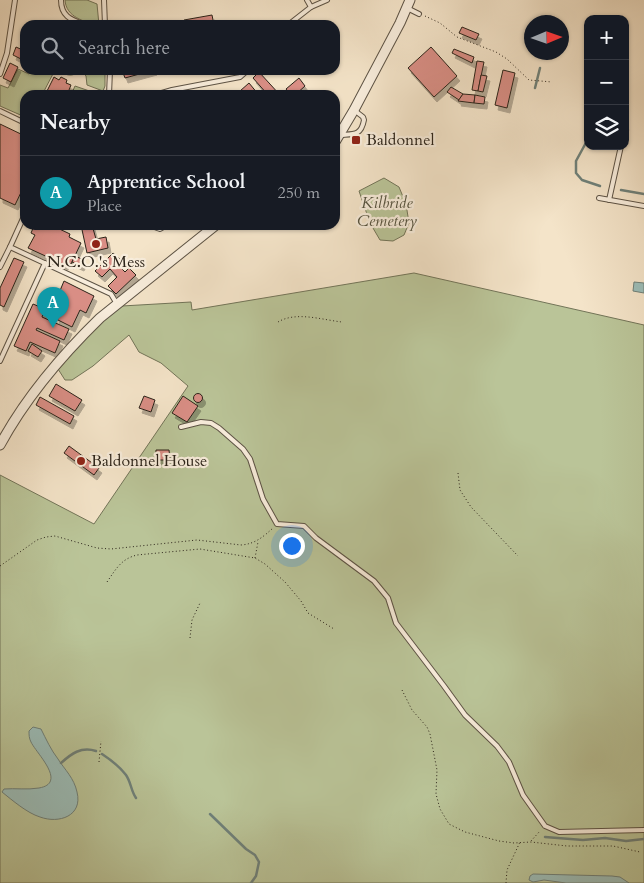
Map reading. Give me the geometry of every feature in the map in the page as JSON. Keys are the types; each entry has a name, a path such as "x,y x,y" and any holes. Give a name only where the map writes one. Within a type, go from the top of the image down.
{"street":[{"path":"340,133 409,4"},
{"path":"0,445 22,409 53,367 89,328 210,230"}],"lane":[{"path":"0,74 6,53 15,0"},
{"path":"61,0 64,13 71,20"},
{"path":"104,0 105,20"},
{"path":"307,0 311,7"},
{"path":"294,20 311,7 327,0"},
{"path":"409,4 419,14"},
{"path":"109,90 110,75"},
{"path":"172,90 242,75"},
{"path":"340,137 359,132 364,120 354,110"},
{"path":"0,111 20,121"},
{"path":"610,200 620,150"},
{"path":"599,198 644,206"},
{"path":"0,267 20,225"},
{"path":"10,246 111,294 118,304"},
{"path":"0,361 45,263"},
{"path":"181,427 201,422 211,423 220,428 243,448 250,459 263,499 277,524 304,526 316,538 374,580 388,598 396,623 464,715 497,746 510,762 523,795 544,826 558,832 644,830"}],"path":[{"path":"419,14 440,23 457,37 496,52 507,59 529,80 552,82"},
{"path":"278,322 288,318 311,318 342,322"},
{"path":"458,473 460,490 471,507 518,556"},
{"path":"0,566 37,540 46,537 55,536 97,548 111,549 197,540 241,545 258,540 277,524"},
{"path":"255,558 258,540"},
{"path":"107,582 122,561 137,555 200,549 255,558 265,564 285,582 302,601 308,613 334,629"},
{"path":"190,638 192,620 200,603"},
{"path":"402,690 412,710 427,727 430,734 437,770 436,794 440,809 450,824 465,832 499,841 567,846 613,846 640,852"},
{"path":"98,762 101,741"},
{"path":"531,842 544,826"},
{"path":"506,883 507,870 520,842"}],"green space":[{"path":"65,0 87,0 97,4 99,20 82,20 77,18 72,15 66,6"},
{"path":"18,69 20,70 20,75 52,75 45,90 20,90 20,115 0,106 0,85 8,88"},
{"path":"105,75 103,90 87,85 86,76"},
{"path":"75,86 86,90 73,90"},
{"name":"Kilbride Cemetery","path":"384,178 399,187 406,204 409,223 404,235 393,241 380,240 370,223 359,191"},
{"path":"414,273 644,325 644,883 0,883 0,475 94,524 188,386 161,363 139,352 129,335 93,366 72,380 65,380 58,369 99,323 122,306 191,302 192,310"}],"water":[{"path":"634,282 644,283 644,293 633,291"},
{"path":"33,727 41,729 76,787 78,800 73,812 68,816 47,819 35,815 2,792 4,789 39,788 47,785 51,780 48,767 30,739 29,731"},
{"path":"533,874 612,876 620,877 629,883 566,883 544,880 533,882 529,880"}],"building":[{"path":"212,15 213,20 184,20"},
{"path":"462,27 479,34 476,40 459,33"},
{"path":"16,47 20,49 20,58 13,55"},
{"path":"431,47 457,76 434,97 408,68"},
{"path":"454,49 474,57 472,63 452,53"},
{"path":"477,61 484,62 478,91 472,90"},
{"path":"10,63 18,67 11,82 3,78"},
{"path":"503,70 515,73 507,108 495,105"},
{"path":"124,75 136,75 125,78"},
{"path":"256,75 262,75 275,90 264,90 253,78"},
{"path":"481,75 487,76 483,92 478,91"},
{"path":"54,77 59,80 61,77 67,80 66,83 71,85 69,90 48,90"},
{"path":"299,78 305,86 301,90 286,89"},
{"path":"249,83 255,90 241,90"},
{"path":"451,87 463,94 459,100 447,92"},
{"path":"463,94 475,95 474,103 458,101"},
{"path":"475,95 485,97 484,104 474,103"},
{"path":"0,124 20,134 20,194 15,205 0,198"},
{"path":"32,230 62,230 70,234 69,237 81,243 71,264 66,262 65,265 28,248 35,235 31,233"},
{"name":"N.C.O.'s Mess","path":"82,230 93,230 96,239 106,237 108,248 87,253"},
{"path":"113,253 121,260 117,264 125,272 129,268 136,275 116,294 108,286 117,277 110,269 102,277 95,271"},
{"path":"75,256 84,260 81,266 72,262"},
{"path":"14,258 24,262 4,307 0,305 0,288"},
{"path":"64,281 94,296 86,313 80,310 72,327 56,319 58,313 52,310"},
{"path":"33,304 45,309 42,317 69,329 64,340 37,328 36,330 60,341 55,353 30,342 26,351 14,346"},
{"path":"32,344 42,351 38,357 28,351"},
{"path":"56,384 82,400 75,411 49,396"},
{"path":"198,394 202,398 198,402 194,398"},
{"path":"144,396 155,400 151,412 139,408"},
{"path":"183,396 198,406 187,422 172,413"},
{"path":"40,397 74,416 70,424 36,405"},
{"name":"Baldonnel House","path":"69,446 99,468 94,475 64,453"},
{"path":"156,450 169,450 170,460 158,460"}],"waterway":[{"path":"535,88 540,68"},
{"path":"584,146 576,161 576,173 582,180 600,186"},
{"path":"621,190 644,194"},
{"path":"61,763 81,750 96,751"},
{"path":"102,754 126,775 136,798"},
{"path":"210,814 246,849 255,855 259,862 256,876 251,883"},
{"path":"545,837 583,840 605,838 626,841 644,839"}],"place":[{"name":"Baldonnel","path":"356,140"},
{"name":"N.C.O.'s Mess","path":"96,244"},
{"name":"Apprentice School","path":"53,328"},
{"name":"Baldonnel House","path":"81,461"}]}
